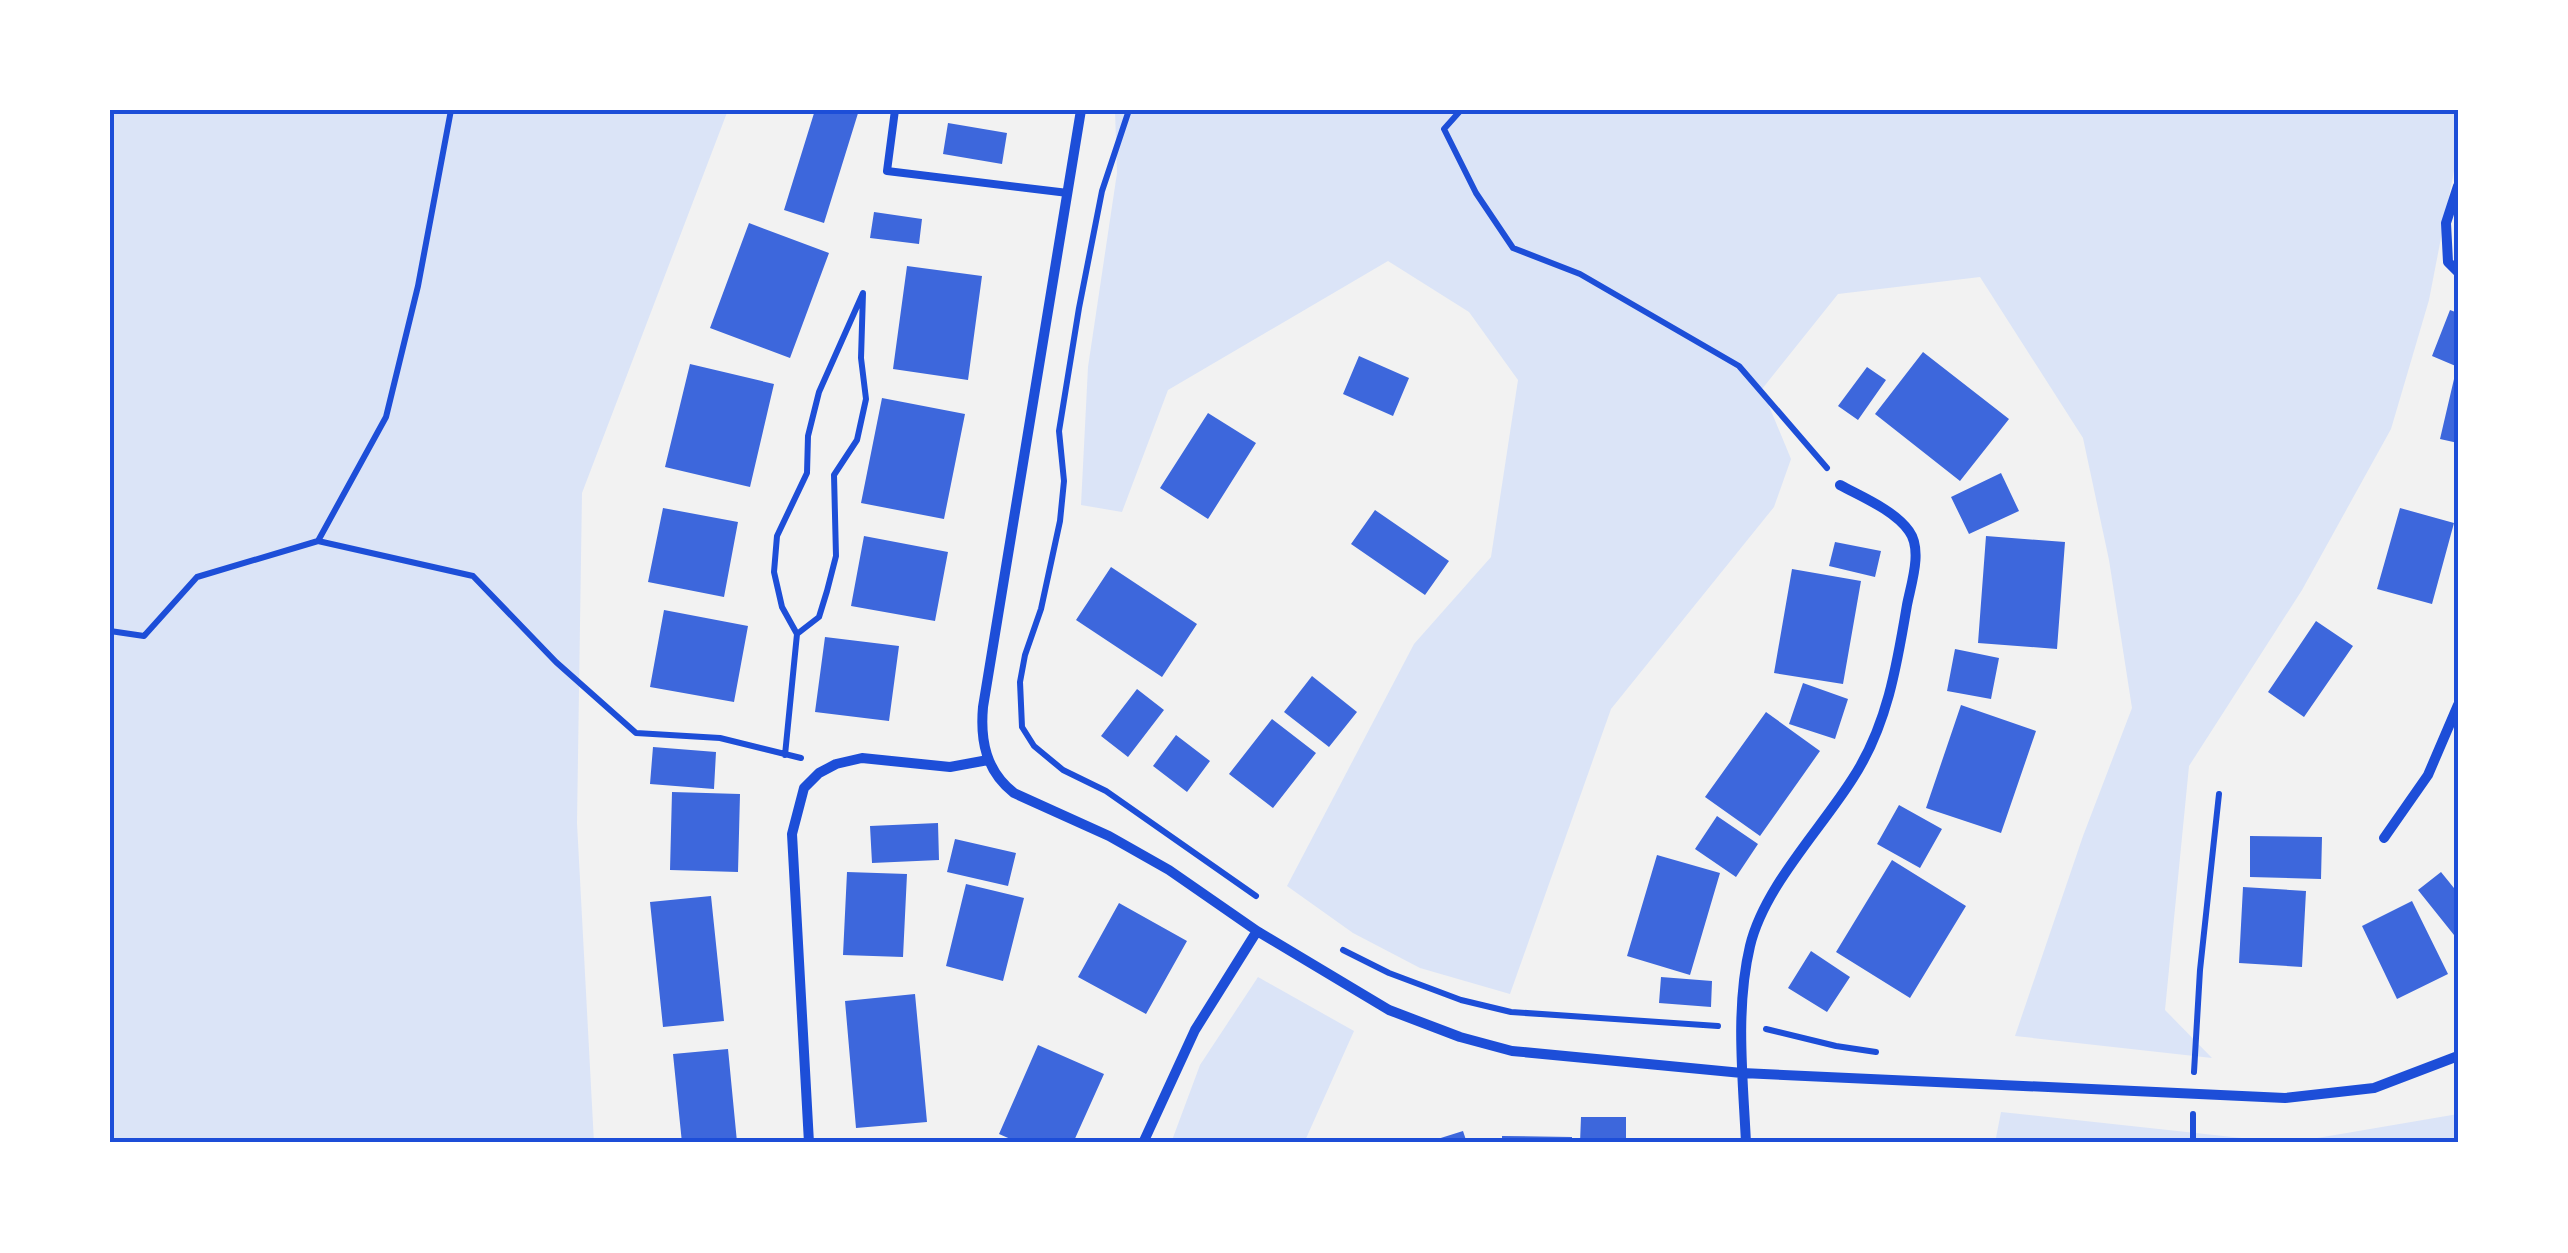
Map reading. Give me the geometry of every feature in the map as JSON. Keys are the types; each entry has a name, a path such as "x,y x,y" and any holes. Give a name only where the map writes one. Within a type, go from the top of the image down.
{"street":[{"path":"1081,110 983,707 981,728 988,760 1002,783 1014,793 1169,870 1257,930 1389,1010 1460,1037 1512,1051 1742,1073 2286,1098 2374,1088 2458,1056"},
{"path":"2458,186 2446,223 2448,262 2458,272"},
{"path":"1746,1143 1742,1026 1750,945 1765,906 1873,744 1894,678 1915,559 1912,536 1878,506 1840,485"},
{"path":"2384,838 2428,775 2458,706"},
{"path":"809,1143 792,834 804,788 836,764 862,758 950,767 988,760"},
{"path":"1143,1143 1195,1030 1257,930"}],"lane":[{"path":"895,110 887,171 1068,193"}],"path":[{"path":"318,541 386,417 418,286 451,110"},
{"path":"1129,110 1102,191 1079,308 1059,431 1064,480 1060,521 1041,609 1022,668 1022,727 1034,746 1063,770 1106,791 1269,906"},
{"path":"1461,110 1444,129 1476,193 1513,248 1580,274 1739,366 1840,485"},
{"path":"786,755 797,634 782,607 774,572 778,536 806,473 808,436 819,392 863,293 866,399 857,440 834,475 836,556 819,617 797,634"},
{"path":"110,631 144,636 197,577 318,541 473,576 556,662 636,733 720,738 836,764"},
{"path":"2192,1143 2192,1095 2219,794"},
{"path":"1332,944 1407,980 1461,1000 1511,1012 1742,1026 1890,1053"},
{"path":"2175,1072 2212,1073"}],"shaded area":[{"path":"110,110 728,110 582,493 577,823 594,1143 110,1143"},
{"path":"1115,110 2458,110 2458,150 2429,300 2391,429 2302,590 2189,766 2165,1010 2212,1058 2015,1036 2083,836 2132,708 2109,560 2083,438 1980,277 1838,294 1762,389 1791,459 1774,507 1611,709 1510,994 1420,968 1353,933 1287,886 1414,644 1491,557 1518,380 1469,312 1388,261 1168,390 1122,512 1081,505 1088,367 1117,173"},
{"path":"1258,977 1354,1031 1304,1143 1171,1143 1200,1065"},
{"path":"2001,1112 2288,1143 1995,1143"},
{"path":"2458,1114 2458,1143 2288,1143"}],"building":[{"path":"815,110 859,110 824,223 784,210"},
{"path":"948,123 1007,133 1002,164 943,154"},
{"path":"874,212 922,219 919,244 870,238"},
{"path":"749,223 829,253 790,358 710,328"},
{"path":"907,266 982,276 968,380 893,369"},
{"path":"2450,310 2458,313 2458,367 2432,356"},
{"path":"1923,352 2009,419 1960,481 1875,414"},
{"path":"1359,356 1409,378 1393,416 1343,394"},
{"path":"690,364 774,384 750,487 665,467"},
{"path":"1867,367 1886,380 1858,420 1838,406"},
{"path":"2454,379 2458,379 2458,443 2440,439"},
{"path":"882,398 965,414 944,519 861,503"},
{"path":"1208,413 1256,443 1208,519 1160,488"},
{"path":"2001,473 2019,511 1969,534 1951,497"},
{"path":"663,508 738,522 724,597 648,582"},
{"path":"2400,508 2454,523 2432,604 2377,589"},
{"path":"1375,510 1449,561 1425,595 1351,544"},
{"path":"864,536 948,552 935,621 851,606"},
{"path":"1986,536 2065,542 2057,649 1978,643"},
{"path":"1835,542 1881,551 1875,577 1829,566"},
{"path":"1111,567 1197,624 1162,677 1076,620"},
{"path":"1792,569 1861,581 1843,684 1774,673"},
{"path":"664,610 748,626 734,702 650,687"},
{"path":"2316,621 2353,646 2304,717 2268,692"},
{"path":"825,637 899,646 889,721 815,712"},
{"path":"1955,649 1999,658 1991,699 1947,691"},
{"path":"1312,676 1357,712 1329,747 1284,712"},
{"path":"1803,683 1848,699 1835,739 1789,724"},
{"path":"1137,689 1164,710 1128,757 1101,736"},
{"path":"1961,705 2036,731 2001,833 1926,808"},
{"path":"1766,712 1820,751 1760,836 1705,797"},
{"path":"1272,719 1316,753 1273,808 1229,774"},
{"path":"1176,735 1210,761 1187,792 1153,766"},
{"path":"653,747 716,752 714,789 650,784"},
{"path":"672,792 740,794 738,872 670,870"},
{"path":"1899,805 1942,829 1920,868 1877,844"},
{"path":"1717,816 1758,844 1736,877 1695,849"},
{"path":"938,823 939,860 872,863 870,826"},
{"path":"2250,836 2322,837 2321,879 2250,877"},
{"path":"955,839 1016,853 1008,886 947,872"},
{"path":"1657,855 1720,873 1690,975 1627,956"},
{"path":"1892,860 1966,906 1910,998 1836,952"},
{"path":"847,872 907,874 903,957 843,955"},
{"path":"2441,872 2458,893 2458,932 2454,935 2418,890"},
{"path":"966,884 1024,898 1003,981 946,966"},
{"path":"2243,887 2306,891 2302,967 2239,963"},
{"path":"711,896 724,1021 663,1027 650,902"},
{"path":"2412,901 2448,974 2397,999 2362,926"},
{"path":"1119,903 1187,941 1146,1014 1078,977"},
{"path":"1811,951 1850,977 1827,1012 1788,988"},
{"path":"1661,977 1712,981 1711,1007 1659,1003"},
{"path":"915,994 927,1122 856,1128 845,1001"},
{"path":"1038,1045 1104,1074 1073,1143 1020,1143 999,1134"},
{"path":"728,1049 737,1142 682,1143 673,1054"},
{"path":"1581,1117 1626,1117 1626,1143 1580,1143"},
{"path":"1463,1131 1467,1143 1428,1143 1428,1142"},
{"path":"1502,1136 1572,1137 1572,1143 1502,1143"}]}
